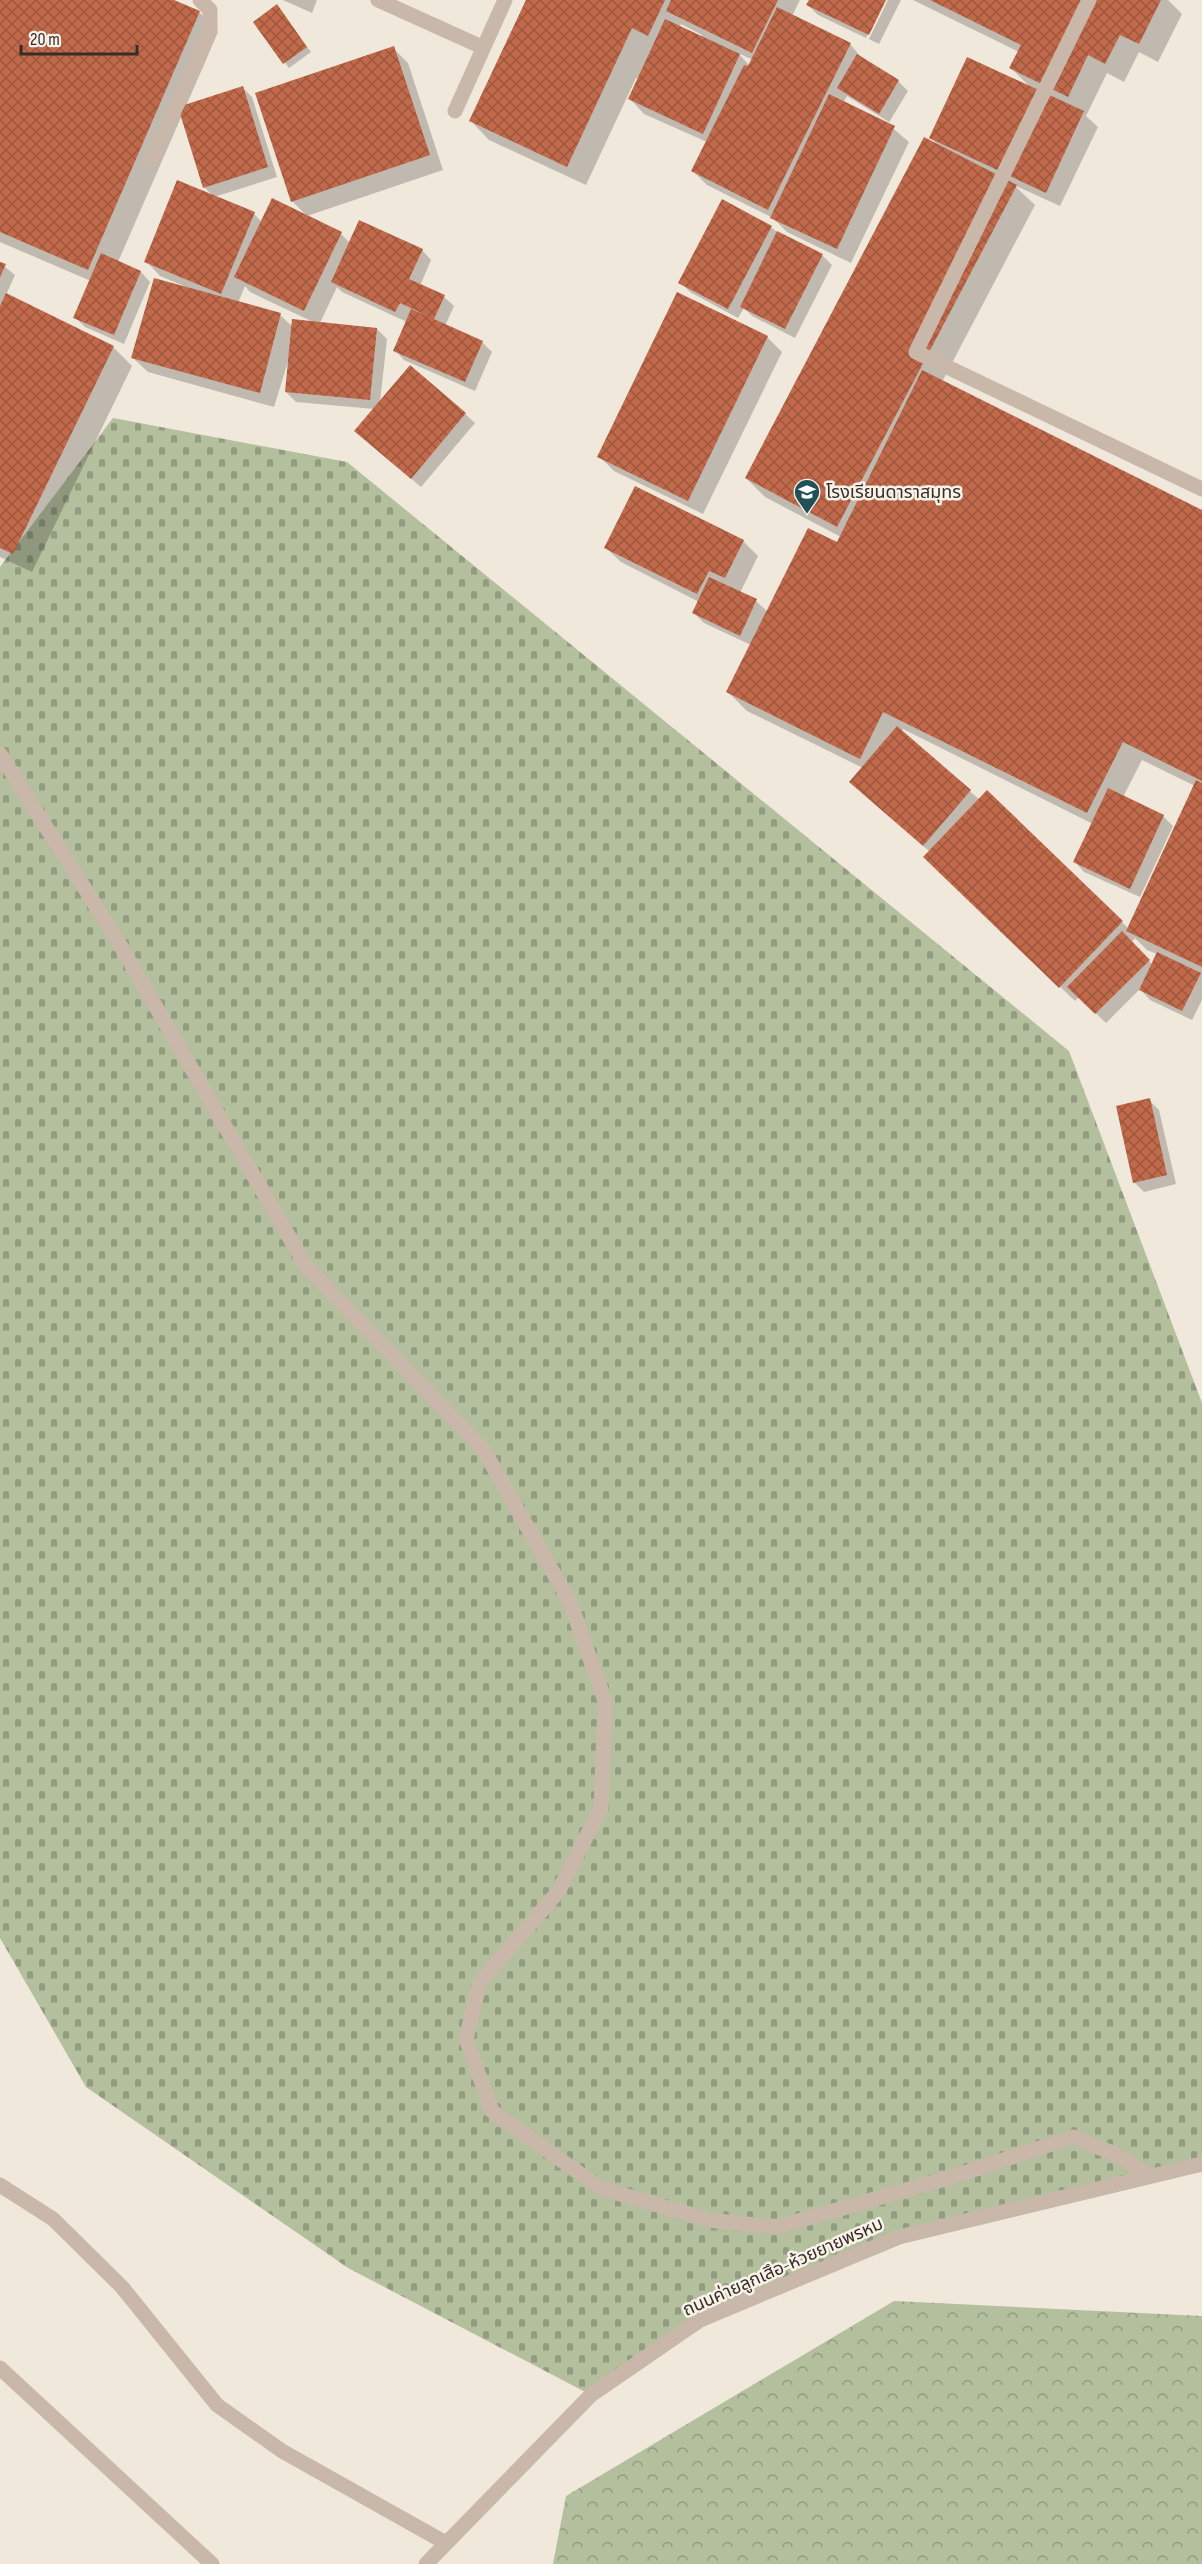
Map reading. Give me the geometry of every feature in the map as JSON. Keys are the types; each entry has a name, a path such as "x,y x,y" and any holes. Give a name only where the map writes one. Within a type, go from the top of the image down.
{"street":[{"path":"151,160 210,30 210,10 200,0"},
{"path":"378,0 482,47"},
{"path":"455,111 505,0"},
{"path":"1089,0 916,352 1202,489"},
{"path":"0,754 116,938 306,1266 483,1449 570,1602 605,1701 601,1808 558,1892 480,1982 466,2039 492,2111 600,2188 708,2220 777,2227 952,2177 1072,2137 1115,2154 1150,2176"},
{"name":"ถนนค่ายลูกเสึอ-ห้วยยายพรหม","path":"426,2564 591,2395 700,2320 899,2237 1202,2164"},
{"path":"0,2185 53,2219 122,2287 217,2405 282,2451 446,2543"},
{"path":"0,2368 212,2564"}],"green space":[{"path":"113,418 347,462 1069,1051 1202,1403 1202,2164 899,2237 700,2320 591,2395 348,2268 86,2087 0,1938 0,567"},
{"path":"894,2301 1202,2316 1202,2564 553,2564 566,2496"}],"building":[{"path":"0,0 174,0 200,11 88,270 0,232"},
{"path":"526,0 665,0 648,36 632,28 567,167 469,121"},
{"path":"671,0 778,0 752,53 666,11"},
{"path":"809,0 886,0 869,35 806,5"},
{"path":"930,0 1161,0 1139,44 1120,35 1105,64 1088,55 1068,97 1009,68 1021,45"},
{"path":"277,4 307,47 283,64 253,22"},
{"path":"777,7 851,43 768,210 691,171 744,65 748,66"},
{"path":"665,19 740,54 703,134 628,99"},
{"path":"394,46 430,155 291,202 255,93"},
{"path":"857,54 899,80 879,114 837,88"},
{"path":"967,57 1084,111 1046,193 929,138"},
{"path":"243,86 268,167 203,188 178,107"},
{"path":"829,94 895,126 837,249 770,218"},
{"path":"924,137 1017,185 837,527 745,478"},
{"path":"177,180 255,212 221,294 144,262"},
{"path":"272,198 342,232 304,311 234,277"},
{"path":"722,199 772,226 728,309 678,283"},
{"path":"359,220 423,249 409,279 445,295 434,319 483,341 465,382 393,351 411,309 430,317 400,303 395,312 331,282"},
{"path":"777,231 823,254 785,329 740,307"},
{"path":"101,253 141,271 114,335 73,318"},
{"path":"0,262 6,264 0,277"},
{"path":"154,278 281,313 260,393 131,358"},
{"path":"677,292 768,336 688,501 597,457"},
{"path":"6,293 114,346 13,554 0,548 0,306"},
{"path":"292,319 377,328 370,400 285,392"},
{"path":"410,365 466,413 411,479 354,431"},
{"path":"922,370 1202,510 1202,781 1123,742 1087,813 883,712 860,759 726,692 808,528 837,542"},
{"path":"635,486 744,540 725,578 709,571 697,594 604,548"},
{"path":"709,577 757,599 740,636 692,613"},
{"path":"897,726 971,790 923,846 849,782"},
{"path":"1196,780 1202,783 1202,967 1126,931"},
{"path":"1108,788 1164,815 1130,889 1073,862"},
{"path":"987,790 1123,921 1059,988 923,857"},
{"path":"1122,931 1150,960 1095,1014 1067,987"},
{"path":"1157,952 1201,973 1182,1011 1139,990"},
{"path":"1150,1098 1167,1175 1133,1183 1116,1106"}],"place":[{"name":"โรงเรียนดาราสมุทร","path":"807,515"}]}
